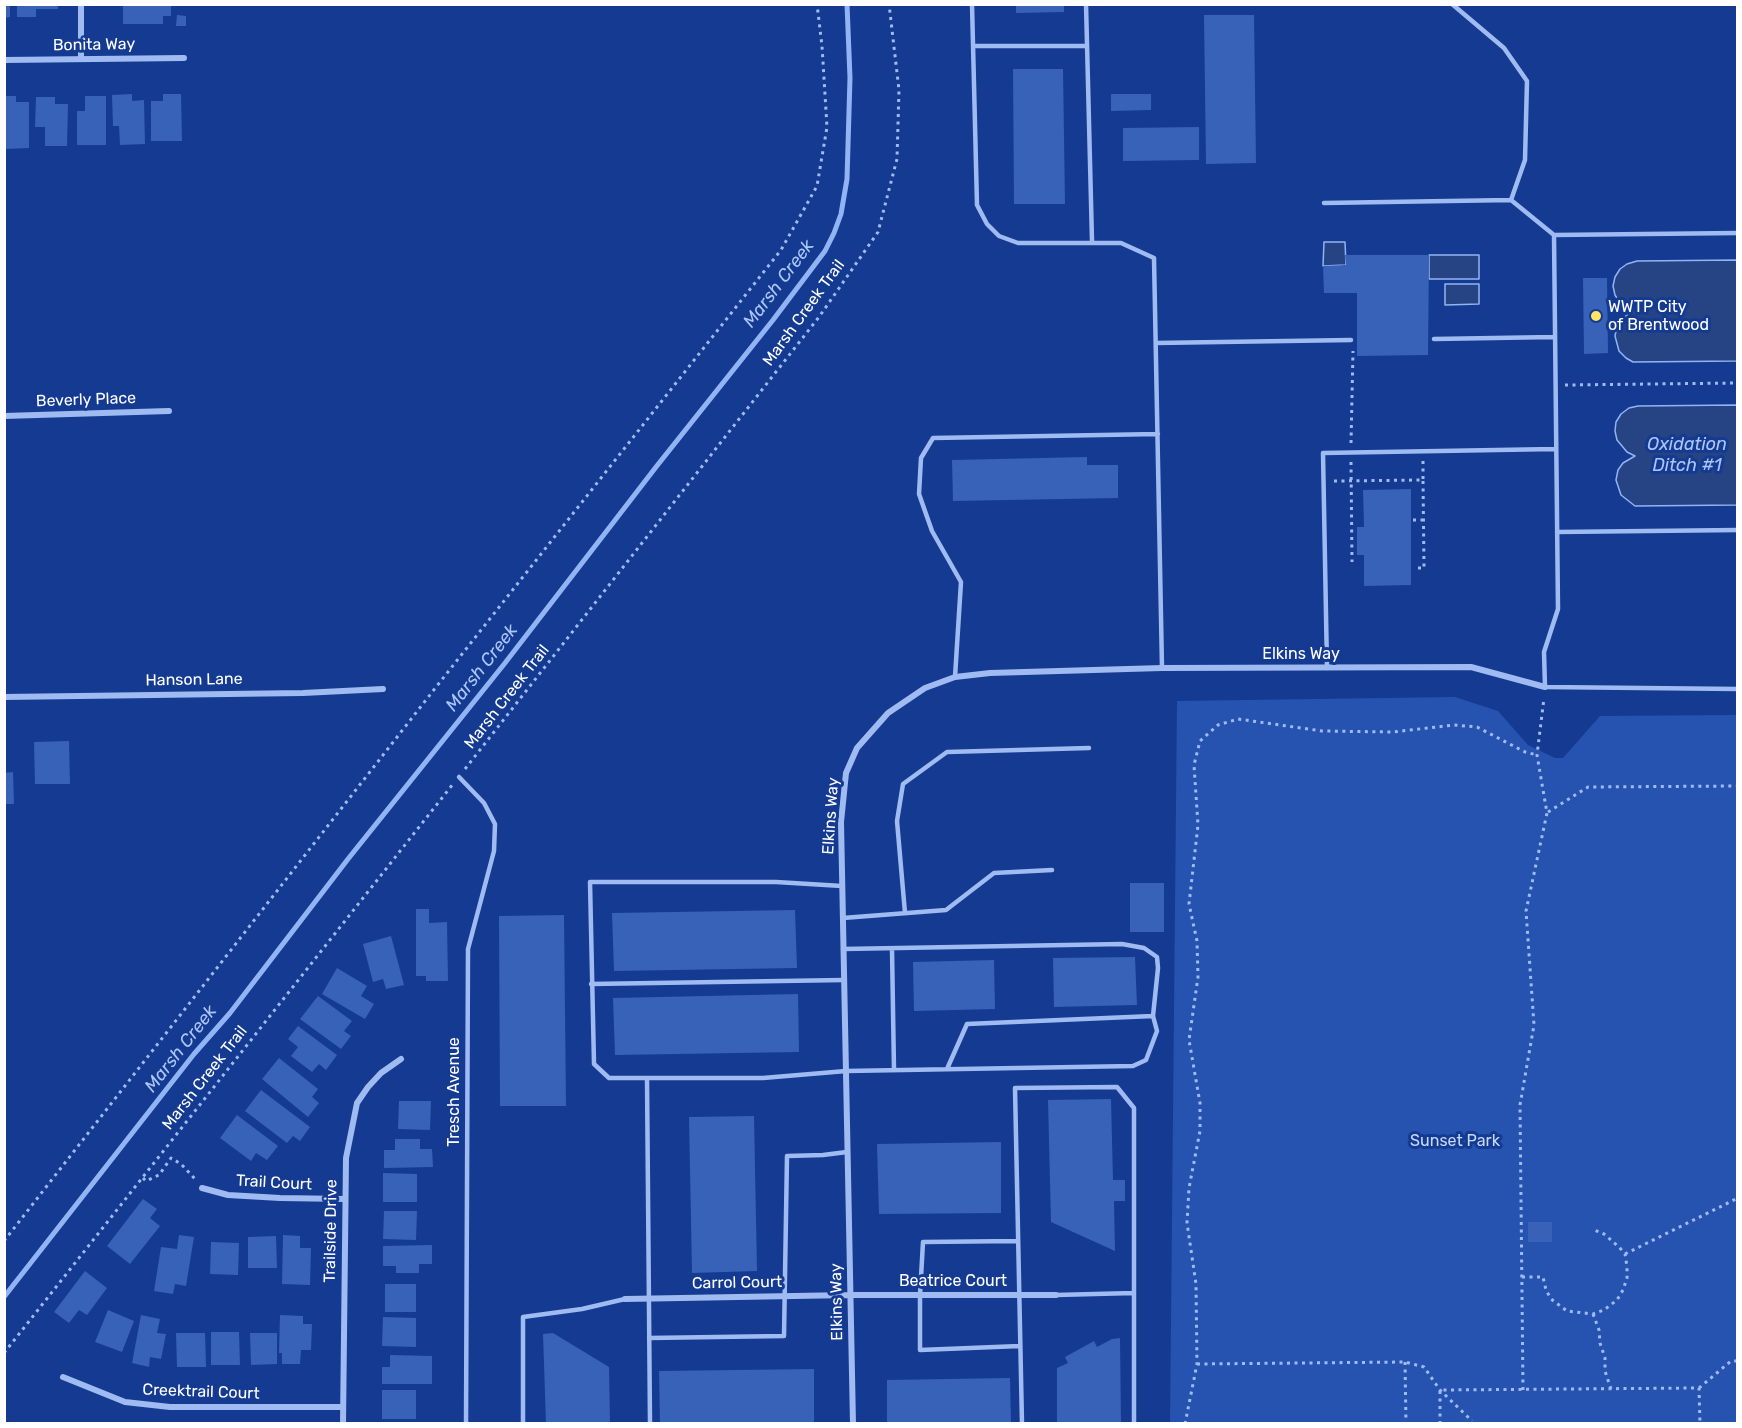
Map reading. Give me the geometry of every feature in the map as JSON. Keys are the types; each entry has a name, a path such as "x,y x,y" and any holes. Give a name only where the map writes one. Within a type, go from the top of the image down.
{"street":[{"path":"81,4 81,59"},
{"name":"Bonita Way","path":"4,60 184,58"},
{"name":"Beverly Place","path":"4,416 169,411"},
{"name":"Elkins Way","path":"853,1424 841,822 846,773 857,748 888,713 925,688 955,677 990,673 1162,669 1471,667 1545,687"},
{"name":"Hanson Lane","path":"4,697 303,693 383,689"},
{"name":"Trailside Drive","path":"343,1424 346,1158 357,1103 381,1072 401,1059"},
{"name":"Trail Court","path":"202,1188 228,1195 345,1199"},
{"name":"Carrol Court","path":"625,1299 850,1295"},
{"name":"Beatrice Court","path":"850,1295 1056,1295"},
{"name":"Creektrail Court","path":"63,1377 125,1402 170,1407 343,1407"}],"lane":[{"path":"972,4 977,205 987,224 999,236 1018,243 1092,241 1121,243 1154,258 1162,669"},
{"path":"1086,4 1092,241"},
{"path":"1452,4 1504,48 1527,81 1525,160 1511,200"},
{"path":"973,46 1087,46"},
{"path":"1324,203 1511,200 1554,235 1737,233"},
{"path":"1554,235 1558,609 1544,652 1545,687 1737,689"},
{"path":"1434,339 1554,337"},
{"path":"1156,343 1352,340"},
{"path":"955,677 961,582 932,531 919,494 921,458 933,438 1158,434"},
{"path":"1327,668 1323,453 1555,449"},
{"path":"1557,532 1737,530"},
{"path":"905,913 897,821 903,783 947,752 1089,748"},
{"name":"Tresch Avenue","path":"459,777 484,803 495,824 494,851 468,949 466,1424"},
{"path":"843,918 946,910 994,873 1052,870"},
{"path":"842,886 776,882 590,882 594,1064 609,1078 764,1078 846,1071 1133,1066 1146,1060 1157,1031 1153,1016 1157,957 1144,948 1122,944 843,949"},
{"path":"892,949 894,1070"},
{"path":"591,984 844,980"},
{"path":"947,1069 967,1024 1153,1016"},
{"path":"647,1078 651,1424"},
{"path":"1022,1424 1015,1088 1117,1087 1134,1108 1134,1424"},
{"path":"649,1338 784,1336 787,1156 847,1152"},
{"path":"1018,1241 923,1242 920,1350 1020,1346"},
{"path":"1056,1295 1134,1293"},
{"path":"523,1424 523,1317 582,1309 625,1299"}],"path":[{"path":"4,1241 440,682 781,250 817,186 827,127 817,4"},
{"name":"Marsh Creek Trail","path":"4,1353 819,317 878,232 897,159 899,90 889,4"},
{"path":"1554,385 1737,383"},
{"path":"1414,568 1424,568 1423,451"},
{"path":"1324,481 1423,480"},
{"path":"1413,520 1424,520"},
{"path":"1523,1390 1520,1105 1534,1025 1526,911 1548,813 1537,755 1545,687"},
{"path":"1185,1424 1197,1364 1196,1284 1187,1223 1189,1188 1200,1131 1200,1104 1189,1040 1198,977 1197,941 1188,904 1198,825 1194,765 1200,741 1218,724 1238,719 1322,731 1393,732 1454,725 1477,727 1525,752 1537,755"},
{"path":"1548,813 1588,787 1737,786"},
{"path":"142,1178 146,1181 159,1175 171,1158 181,1164 202,1188"},
{"path":"1625,1254 1737,1198"},
{"path":"1522,1278 1543,1278 1546,1290 1558,1305 1567,1311 1593,1314 1604,1310 1623,1290 1627,1278 1625,1254 1614,1241 1592,1229"},
{"path":"1593,1314 1599,1330 1599,1343 1605,1358 1605,1371 1611,1389"},
{"path":"1440,1390 1699,1388 1731,1361 1737,1361"},
{"path":"1197,1364 1405,1362 1424,1366 1440,1390 1472,1421"},
{"path":"1405,1362 1406,1424"},
{"path":"1699,1388 1700,1424"},
{"path":"1440,1390 1440,1424"}],"green space":[{"name":"Sunset Park","path":"1455,697 1498,711 1528,745 1555,758 1563,758 1600,716 1737,715 1737,1423 1170,1424 1177,701"}],"water":[{"path":"1324,242 1345,242 1346,265 1323,266"},
{"path":"1429,255 1479,255 1479,279 1429,279"},
{"path":"1737,260 1737,361 1633,362 1619,351 1615,336 1617,326 1621,319 1633,312 1620,303 1615,295 1613,286 1620,269 1637,261"},
{"path":"1445,284 1479,284 1479,304 1445,305"},
{"name":"Oxidation Ditch #1","path":"1737,405 1737,505 1635,506 1621,495 1616,480 1618,470 1623,463 1635,456 1627,452 1617,440 1616,422 1621,414 1629,408 1638,406"}],"building":[{"path":"4,4 10,4 10,17 4,18"},
{"path":"17,4 58,4 58,9 36,9 36,17 17,17"},
{"path":"123,4 171,4 171,16 163,16 163,24 123,24"},
{"path":"1016,4 1064,4 1064,12 1016,13"},
{"path":"177,15 186,16 186,26 176,26"},
{"path":"1204,15 1254,15 1256,163 1206,164"},
{"path":"1013,69 1063,69 1065,204 1014,204"},
{"path":"132,94 132,101 144,100 145,144 120,145 119,126 113,126 112,95"},
{"path":"163,94 181,94 182,141 151,141 151,101 163,101"},
{"path":"1111,94 1151,94 1151,110 1111,111"},
{"path":"4,96 16,96 16,102 29,102 29,148 5,149"},
{"path":"85,96 106,96 106,145 77,145 77,111 85,111"},
{"path":"36,97 55,97 55,104 68,104 67,146 45,146 45,127 35,127"},
{"path":"1199,127 1199,160 1123,161 1123,128"},
{"path":"1345,255 1429,255 1428,355 1357,356 1357,293 1324,293 1323,266 1346,265"},
{"name":"WWTP City of Brentwood","path":"1583,278 1607,278 1608,353 1584,354"},
{"path":"1087,457 1087,465 1118,465 1118,498 953,501 952,460"},
{"path":"1411,489 1411,585 1364,586 1364,555 1357,555 1357,527 1364,527 1363,490"},
{"path":"69,741 70,784 35,784 34,742"},
{"path":"13,772 14,804 4,804 4,773"},
{"path":"1130,883 1164,883 1164,932 1130,932"},
{"path":"416,909 429,909 429,923 447,922 448,981 426,981 426,976 416,976"},
{"path":"795,910 797,968 614,971 612,913"},
{"path":"564,915 566,1106 500,1106 499,916"},
{"path":"391,936 404,985 386,989 383,979 373,982 363,944"},
{"path":"1135,957 1137,1005 1054,1007 1053,958"},
{"path":"994,960 995,1009 914,1011 913,962"},
{"path":"337,968 367,986 361,996 374,1004 365,1019 322,994"},
{"path":"798,994 799,1052 615,1055 613,998"},
{"path":"318,996 352,1021 344,1031 351,1036 341,1049 300,1019"},
{"path":"298,1026 337,1055 326,1070 319,1064 312,1072 291,1056 298,1047 288,1039"},
{"path":"279,1058 318,1089 312,1097 319,1103 308,1117 262,1079"},
{"path":"261,1090 310,1127 300,1141 293,1136 287,1143 245,1111"},
{"path":"1111,1099 1113,1180 1125,1180 1125,1201 1114,1201 1115,1251 1051,1222 1048,1100"},
{"path":"399,1101 431,1101 430,1130 398,1129"},
{"path":"237,1115 278,1146 267,1160 256,1153 251,1161 220,1138"},
{"path":"754,1116 757,1271 692,1273 689,1117"},
{"path":"395,1139 420,1139 420,1149 432,1149 433,1167 384,1168 384,1150 395,1150"},
{"path":"1001,1142 1001,1213 879,1214 877,1144"},
{"path":"383,1173 417,1174 417,1202 383,1202"},
{"path":"143,1199 157,1209 150,1218 160,1226 130,1264 107,1246"},
{"path":"384,1211 417,1211 416,1240 383,1239"},
{"path":"1528,1222 1552,1222 1552,1242 1528,1242"},
{"path":"179,1235 194,1237 186,1286 175,1284 173,1294 154,1291 161,1247 177,1249"},
{"path":"283,1235 300,1236 300,1248 311,1248 310,1285 282,1284"},
{"path":"276,1236 277,1268 248,1268 248,1237"},
{"path":"211,1242 239,1243 238,1275 210,1274"},
{"path":"432,1245 432,1264 419,1264 419,1273 396,1273 396,1266 383,1266 383,1246"},
{"path":"85,1271 107,1288 87,1315 79,1310 69,1323 54,1312"},
{"path":"385,1284 416,1284 416,1312 385,1312"},
{"path":"108,1310 134,1321 122,1352 95,1342"},
{"path":"141,1315 160,1319 157,1333 166,1334 161,1359 150,1357 149,1367 132,1363"},
{"path":"280,1315 303,1316 303,1324 312,1324 311,1350 301,1350 300,1364 282,1364 282,1353 279,1353"},
{"path":"383,1317 416,1318 416,1347 382,1346"},
{"path":"211,1332 239,1332 240,1365 211,1365"},
{"path":"176,1333 205,1333 206,1367 177,1367"},
{"path":"250,1333 277,1333 277,1364 251,1365"},
{"path":"553,1333 609,1367 610,1424 546,1424 543,1334"},
{"path":"1120,1338 1121,1424 1057,1424 1057,1368 1068,1363 1065,1357 1094,1341 1097,1347 1112,1339"},
{"path":"390,1355 432,1356 432,1384 382,1384 382,1367 390,1367"},
{"path":"814,1369 814,1424 660,1424 659,1371"},
{"path":"1010,1378 1011,1424 887,1424 887,1380"},
{"path":"382,1390 416,1390 416,1419 382,1419"}],"waterway":[{"name":"Marsh Creek","path":"4,1297 505,663 825,251 841,214 847,179 850,78 847,4"}],"place":[{"name":"WWTP City of Brentwood","path":"1596,316"}]}
